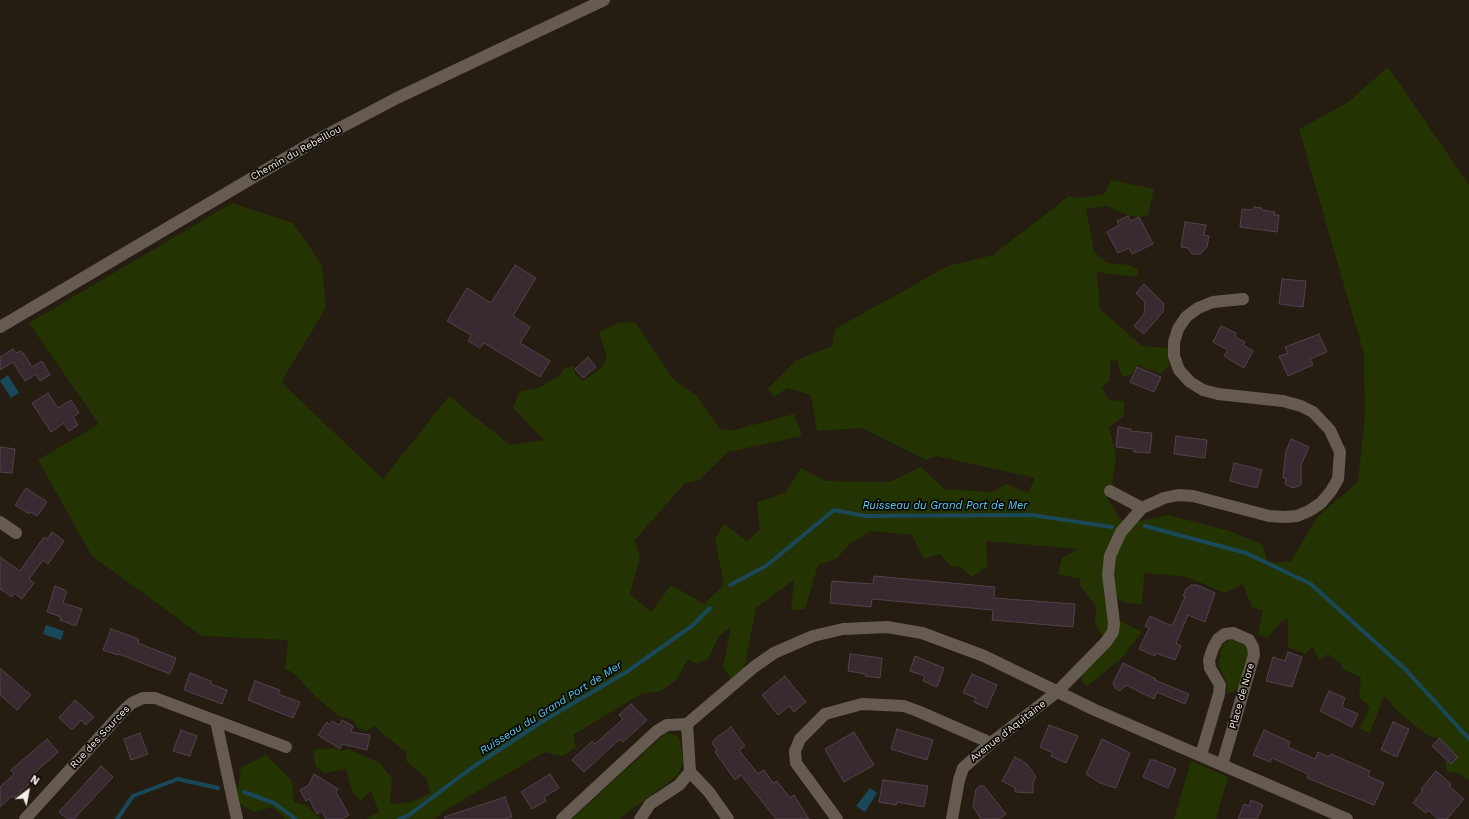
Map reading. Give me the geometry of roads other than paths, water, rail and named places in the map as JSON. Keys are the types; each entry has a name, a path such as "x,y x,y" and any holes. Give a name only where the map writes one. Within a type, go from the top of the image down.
{"street":[{"name":"Chemin du Rebeillou","path":"0,327 313,142 397,98 604,0"},
{"path":"1110,491 1142,508 1164,498 1178,495 1193,496 1269,516 1297,516 1309,511 1321,503 1331,491 1338,479 1340,452 1330,430 1313,412 1302,406 1283,401 1218,394 1203,390 1190,382 1179,370 1174,356 1174,342 1178,329 1186,317 1198,308 1213,302 1243,299"},
{"name":"Avenue d'Aquitaine","path":"952,819 959,780 963,768 991,743 1057,692 1106,642 1113,632 1114,623 1108,574 1110,556 1121,532 1142,508"},
{"path":"0,522 16,533"},
{"path":"562,819 657,731 674,723 687,724 754,667 774,653 813,636 843,629 887,627 922,633 984,656 1095,710 1347,819"},
{"name":"Place de Nore","path":"1201,755 1219,694 1220,685 1210,668 1210,660 1218,639 1225,634 1233,633 1249,640 1253,647 1254,655 1222,765"},
{"name":"Rue des Sources","path":"25,819 132,702 143,698 155,698 286,747"},
{"path":"837,819 796,763 795,751 800,739 825,714 862,704 904,706 991,743"},
{"path":"216,720 237,819"},
{"path":"687,724 690,772 709,792 728,819"},
{"path":"640,819 650,804 679,785 690,772"}],"water":[{"path":"8,375 19,393 11,398 0,381"},
{"path":"46,625 64,631 61,640 43,634"},
{"path":"870,788 877,793 865,812 856,806"}],"waterway":[{"name":"Ruisseau du Grand Port de Mer","path":"730,585 766,566 834,510 865,516 1032,515 1112,527"},
{"name":"Ruisseau du Grand Port de Mer","path":"1145,526 1246,553 1311,584 1406,670 1469,739"},
{"name":"Ruisseau du Grand Port de Mer","path":"399,819 409,815 470,769 543,721 628,671 693,625 710,608"},
{"name":"Ruisseau du Grand Port de Mer","path":"117,819 133,796 178,779 218,788"},
{"name":"Ruisseau du Grand Port de Mer","path":"244,792 274,803 296,819"}]}
